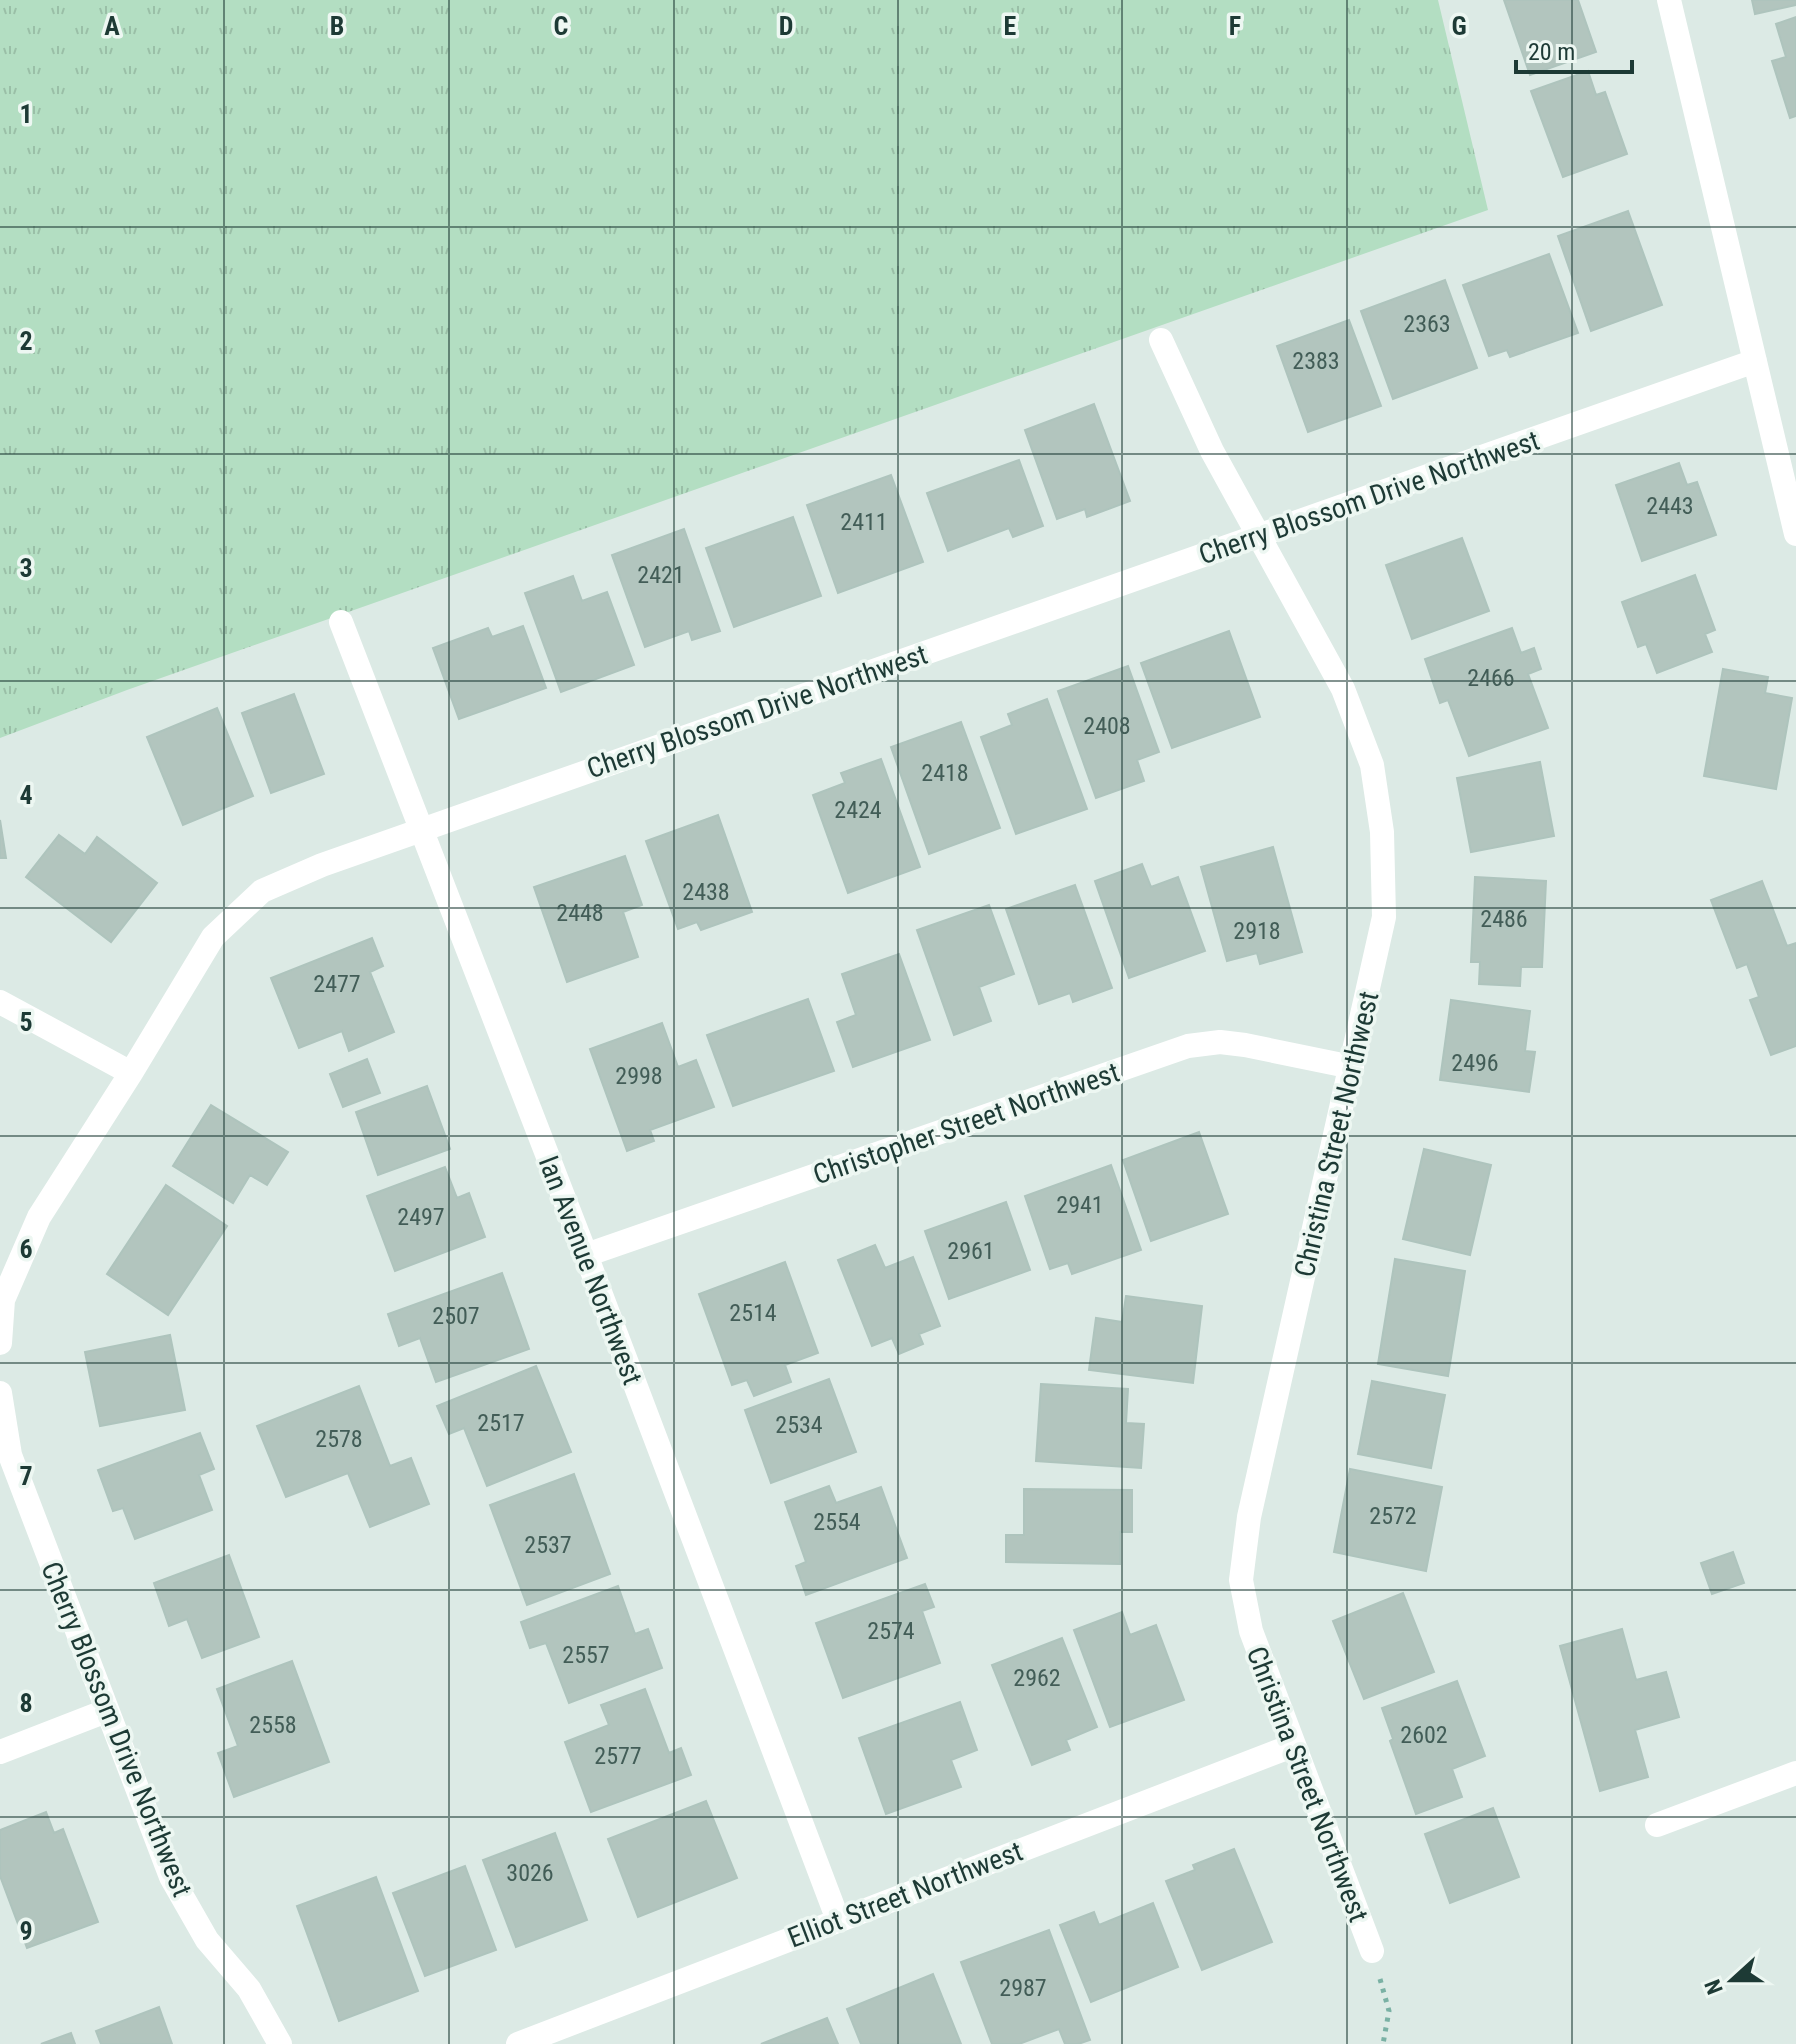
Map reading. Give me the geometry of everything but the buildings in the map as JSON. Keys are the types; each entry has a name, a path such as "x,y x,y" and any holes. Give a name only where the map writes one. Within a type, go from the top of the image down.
{"street":[{"path":"1669,0 1796,534"},
{"name":"Christina Street Northwest","path":"1161,340 1212,451 1343,689 1372,765 1382,832 1384,917 1249,1517 1241,1580 1251,1631 1372,1951"},
{"name":"Cherry Blossom Drive Northwest","path":"0,1343 3,1300 39,1217 213,937 262,891 322,865 1755,361"},
{"name":"Ian Avenue Northwest","path":"341,622 586,1255 838,1920"},
{"path":"0,1002 131,1073"},
{"name":"Christopher Street Northwest","path":"586,1255 1188,1046 1220,1042 1245,1045 1352,1067"},
{"name":"Cherry Blossom Drive Northwest","path":"0,1393 10,1455 171,1877 207,1940 249,1989 280,2044"},
{"path":"0,1752 106,1711"},
{"name":"Elliot Street Northwest","path":"518,2044 1292,1746"},
{"path":"1657,1825 1796,1773"}],"path":[{"path":"1372,1951 1389,2011 1383,2044"}],"green space":[{"path":"0,0 1438,0 1488,210 127,690 0,738"}]}
